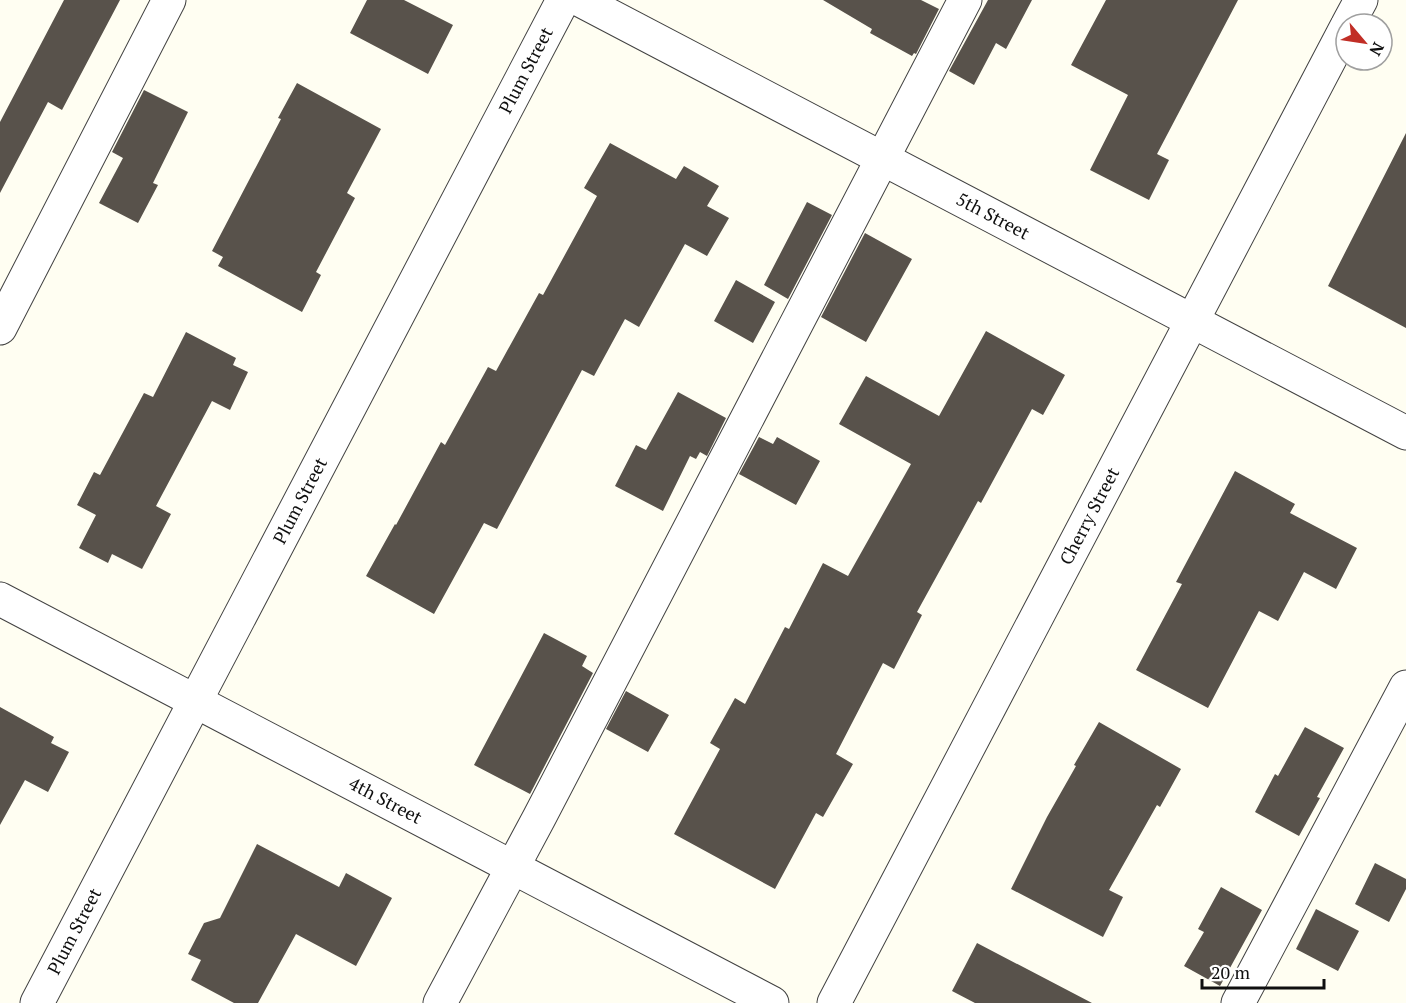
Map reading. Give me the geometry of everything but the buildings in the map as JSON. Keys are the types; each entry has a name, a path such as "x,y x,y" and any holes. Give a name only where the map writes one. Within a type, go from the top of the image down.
{"street":[{"path":"0,328 169,0"},
{"name":"Plum Street","path":"37,1003 563,0"},
{"name":"5th Street","path":"580,0 1406,433"},
{"path":"440,1003 965,0"},
{"name":"Cherry Street","path":"834,1003 1334,51"},
{"name":"4th Street","path":"0,598 772,1003"},
{"path":"1239,1003 1406,687"}]}
